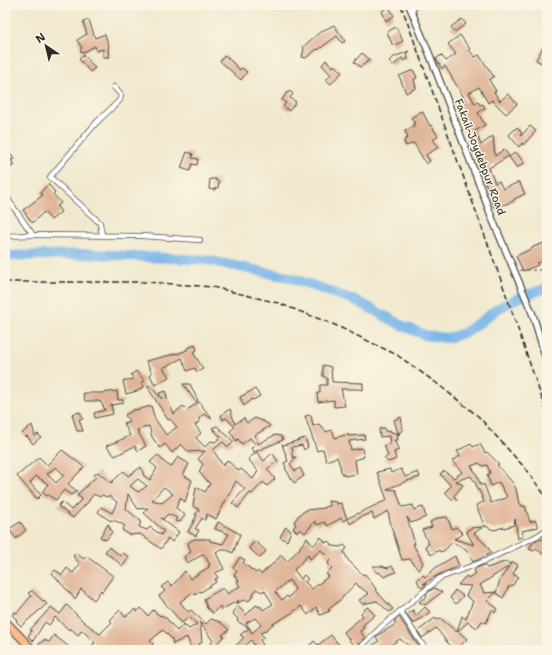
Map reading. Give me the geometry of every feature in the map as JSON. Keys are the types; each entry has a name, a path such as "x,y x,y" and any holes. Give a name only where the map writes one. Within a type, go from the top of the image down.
{"main road":[{"path":"5,622 33,650"}],"street":[{"path":"410,8 418,5"},
{"name":"Fakail-Joydebpur Road","path":"410,8 432,58 494,223 533,315 547,362"},
{"path":"102,235 100,224 50,177 96,122 120,100 121,95 114,87"},
{"path":"5,194 33,235"},
{"path":"5,236 102,235 200,240"},
{"path":"358,650 381,627 440,578 492,557 547,529"},
{"path":"400,611 426,650"}],"path":[{"path":"515,270 547,270"}],"building":[{"path":"389,7 394,16 386,21 382,11"},
{"path":"462,19 466,24 455,32 451,27"},
{"path":"89,20 95,38 105,34 109,47 109,57 103,57 103,49 96,51 95,46 82,53 80,50 82,48 77,40 87,34 83,22"},
{"path":"334,25 345,41 342,43 337,36 306,58 302,57 303,47 320,32"},
{"path":"396,27 403,41 393,46 387,32"},
{"path":"460,35 470,49 469,50 475,57 479,55 494,77 489,80 500,101 508,94 517,104 506,114 492,100 488,103 479,87 469,93 475,104 478,102 480,105 483,104 485,108 478,113 485,125 475,131 481,145 493,136 495,156 504,149 509,156 489,168 495,183 499,181 503,189 519,182 525,194 514,199 514,201 495,208 481,172 483,171 477,154 478,153 459,103 466,101 445,66 442,69 436,59 441,55 446,61 456,54 448,44"},
{"path":"547,40 547,66 536,60"},
{"path":"409,51 406,54 408,59 404,61 402,58 393,66 389,61 394,57"},
{"path":"362,53 370,60 360,67 354,62"},
{"path":"84,55 95,68 90,72 79,59"},
{"path":"225,55 240,70 242,68 247,72 241,80 220,61"},
{"path":"326,60 333,67 334,65 342,72 331,84 326,80 331,75 322,65"},
{"path":"414,71 417,78 414,79 416,88 406,93 399,76"},
{"path":"290,91 293,94 290,98 296,102 289,111 283,106 286,103 282,100 287,92 288,93"},
{"path":"422,111 430,126 431,125 438,136 433,140 439,147 426,155 430,161 426,164 414,143 406,146 404,141 408,137 405,131 414,126 413,124 415,123 411,118"},
{"path":"530,126 536,131 523,145 522,143 519,147 509,135 517,127 521,132 521,136"},
{"path":"5,152 7,155 10,153 14,159 11,160 14,165 9,168 5,163"},
{"path":"187,152 193,154 192,158 198,159 197,165 192,164 190,171 181,168"},
{"path":"516,152 524,163 517,168 509,157"},
{"path":"210,179 216,179 216,181 219,181 218,188 215,188 215,190 209,189"},
{"path":"48,184 55,192 53,194 61,203 57,206 61,212 51,220 44,212 32,223 23,210 43,195 40,193"},
{"path":"547,242 547,260 537,263 538,265 523,271 516,256 533,247"},
{"path":"195,345 197,350 193,352 203,369 197,372 195,368 187,371 182,358 163,368 169,377 155,385 150,375 152,373 146,361 177,354"},
{"path":"323,365 331,367 332,382 363,383 363,390 341,389 345,406 334,407 334,400 318,402 317,393 320,393 320,385 327,385 327,378 323,376"},
{"path":"136,371 145,381 142,382 144,387 126,394 123,381 134,379 131,375"},
{"path":"183,384 190,384 198,401 196,402"},
{"path":"149,385 162,399 159,393 166,391 167,399 174,414 183,406 187,410 199,402 212,419 204,414 199,418 199,422 195,425 201,433 196,438 205,447 211,441 215,442 221,437 212,428 217,426 234,442 228,447 223,442 213,450 223,466 227,460 239,471 241,469 253,479 258,471 248,459 257,452 264,461 272,453 278,461 267,469 275,479 267,486 263,482 252,494 250,493 238,508 232,503 245,489 236,481 216,519 207,514 205,520 202,518 195,529 199,530 196,536 188,532 197,515 195,514 200,510 193,506 196,487 205,492 210,484 199,472 203,464 198,459 205,451 188,452 181,444 172,453 165,444 160,448 152,437 149,426 137,430 146,446 138,451 135,446 115,456 106,446 130,436 124,423 129,421 125,415 135,409 151,406 155,419 166,435 177,427 170,419 168,420 147,386"},
{"path":"255,389 260,396 253,400 252,399 244,406 240,397"},
{"path":"117,391 118,400 123,400 123,403 111,405 113,414 95,418 94,413 105,410 99,401 85,401 83,393"},
{"path":"230,409 235,424 244,418 247,423 255,418 270,426 255,435 258,444 275,435 281,436 283,440 254,452 251,448 256,445 250,438 242,444 238,439 236,441 230,431 235,427 226,418 223,420 221,415"},
{"path":"80,412 83,419 79,419 83,431 77,431 72,414"},
{"path":"311,415 313,426 319,424 326,432 332,430 335,438 348,434 348,436 364,435 365,439 349,441 351,450 362,448 364,457 355,460 357,474 344,476 340,469 337,457 326,461 323,449 317,451 305,416"},
{"path":"401,417 403,430 398,433 394,420"},
{"path":"32,425 35,436 38,434 41,437 33,444 27,436 26,437 22,433"},
{"path":"385,428 385,431 389,432 390,430 391,432 400,434 397,435 398,440 394,440 399,450 394,452 396,459 388,462 384,458 388,456 384,445 390,444 389,436 380,437 379,429"},
{"path":"305,438 308,447 304,450 302,445 292,447 293,452 291,453 294,458 296,457 290,464 295,471 300,468 304,476 294,483 285,468 284,463 288,461 282,444 284,445"},
{"path":"471,444 473,447 480,444 485,453 487,452 499,464 497,465 513,483 516,489 519,504 521,504 521,506 525,506 530,522 535,520 538,527 522,531 523,536 518,539 515,519 514,525 504,528 494,530 487,526 485,527 476,505 484,502 471,476 456,481 463,485 454,496 457,500 452,499 445,492 451,486 440,474 444,471 454,478 462,472 452,461 460,456 457,451","holes":["479,463 483,466 487,465 490,473 487,475 491,486 499,482 507,497 506,498 491,503 484,484 481,486 476,473 471,466"]},
{"path":"62,450 84,467 68,484 77,491 71,495 64,490 56,500 42,492 48,484 36,476 30,483 41,495 37,499 17,476 39,457 47,465","holes":["56,467 64,475 56,483 47,474"]},
{"path":"158,455 171,467 178,457 189,464 183,475 192,480 185,502 180,498 176,508 185,515 180,522 175,521 177,518 168,514 163,519 161,518 179,532 172,542 168,538 161,549 140,534 130,535 122,530 125,526 116,521 109,520 98,512 101,507 112,513 117,502 109,496 107,497 102,495 100,497 94,494 73,518 58,506 62,502 71,510 82,499 77,495 96,477 94,475 98,472 111,483 124,471 128,476 141,467 144,476 150,480 157,468 150,462","holes":["138,479 147,486 138,492 130,486","164,487 173,494 162,503 152,500","128,494 138,509 148,508 144,513 164,531 161,535 150,527 147,530 139,527 141,521 126,509"]},
{"path":"390,469 391,473 401,469 405,477 418,472 420,477 387,489 396,490 402,507 413,505 414,510 423,507 426,517 411,523 407,517 415,544 413,544 423,563 419,571 410,559 402,560 391,526 388,511 374,519 372,513 361,517 350,524 348,518 387,500 377,472"},
{"path":"328,501 336,502 336,504 341,503 347,519 342,521 341,518 327,526 325,522 317,525 315,521 305,533 300,529 298,532 293,529 296,524 294,522 298,516 306,510 330,506"},
{"path":"447,517 452,529 456,527 463,534 454,539 474,545 466,531 471,528 483,527 474,533 487,546 491,553 473,562 466,549 452,542 445,550 440,552 439,550 431,555 425,546 429,544 422,530 432,527 430,522 438,518"},
{"path":"20,522 26,530 16,539 9,529"},
{"path":"218,522 240,534 233,553 227,550 221,550 216,553 224,569 215,573 218,578 215,579 216,582 195,595 193,592 180,602 188,612 191,610 206,624 211,619 220,622 229,630 222,635 224,636 214,647 211,643 213,641 200,622 202,642 199,644 203,650 192,650 187,637 173,644 172,639 163,630 150,641 153,644 150,647 152,650 96,650 92,645 95,643 82,630 78,635 70,628 69,630 55,617 49,625 45,622 33,641 28,636 32,631 30,630 51,607 60,614 67,605 84,622 100,634 112,622 110,620 120,610 125,617 135,609 137,612 141,608 148,616 153,610 160,616 161,615 167,619 177,631 184,624 189,629 197,624 189,617 182,623 159,596 165,591 161,587 168,582 172,586 185,571 190,579 209,567 208,566 210,565 204,554 187,563 184,557 191,552 188,543 194,539 210,539 210,541 223,544 229,534 215,529"},
{"path":"108,524 112,532 106,540 100,537"},
{"path":"286,527 291,531 287,541 280,537"},
{"path":"547,535 547,551 544,555 536,548 534,551 529,549 533,542 540,539 541,540"},
{"path":"321,537 326,543 328,541 333,546 340,547 344,545 347,548 344,552 348,560 363,575 365,574 376,589 375,590 393,609 389,612 377,601 362,604 359,600 369,594 356,583 328,610 330,611 320,615 316,607 308,615 301,606 273,624 265,631 260,633 264,637 260,640 263,645 257,650 251,640 242,650 237,650 234,648 244,637 240,635 249,628 237,621 238,619 233,614 237,605 246,615 256,605 259,607 260,606 263,610 273,604 264,590 262,592 256,589 250,600 243,600 237,604 239,600 221,610 220,606 213,613 207,608 204,599 223,588 228,594 240,586 237,582 239,581 234,575 237,572 233,568 240,557 245,560 243,563 256,573 258,571 261,574 281,555 287,562 307,538 313,546","holes":["321,550 330,559 328,564 332,568 326,574 329,576 312,589 305,582 308,579 304,575 301,579 294,570 308,555 310,559","289,580 295,589 289,598 287,596 282,600 275,592","255,618 261,625 252,633 246,623"]},
{"path":"255,541 266,551 260,558 249,548"},
{"path":"109,547 121,556 123,553 129,557 123,566 105,552"},
{"path":"76,553 84,559 86,556 113,576 102,592 101,590 94,600 81,589 75,599 52,573 55,570 62,575 67,568 73,573 80,564 73,556"},
{"path":"455,556 459,566 438,575 423,584 427,584 422,588 419,585 417,579 423,575 425,577 438,566"},
{"path":"507,561 510,565 513,562 518,565 513,574 518,577 513,585 510,587 509,586 503,598 496,593 500,580 509,566 480,585 484,593 496,592 487,601 497,608 495,613 492,610 486,623 482,621 477,628 468,622 458,631 467,639 456,650 447,642 436,628 422,638 418,631 435,618 437,620 440,618 457,632 462,616 466,619 473,601 466,596 471,586 458,585 467,576 468,578 476,573 474,571 476,568 484,565 487,568"},
{"path":"373,566 388,568 392,566 396,572 384,577 379,572 377,573"},
{"path":"434,588 442,592 425,605 419,602 427,596 426,594"},
{"path":"455,590 463,596 456,604 450,598"},
{"path":"32,591 47,604 21,626 12,615 15,612 17,613 31,596 28,593"},
{"path":"367,607 375,615 362,626 364,628 360,631 365,638 355,648 344,632 363,616 361,613"},
{"path":"425,607 430,612 413,624 407,614 413,610 416,616"},
{"path":"399,617 421,650 417,650 415,647 412,649 407,643 406,644 400,639 387,647 390,650 366,650 379,641 376,637 378,635 396,624 394,621"},
{"path":"54,635 69,647 65,650 43,650 39,646 39,644 44,640 49,642"},
{"path":"331,635 339,645 333,650 330,650 327,646 323,649 324,650 312,650 309,646 314,641 318,645"}],"waterway":[{"path":"5,256 91,254 206,260 288,277 357,301 403,326 425,335 448,338 464,333 497,309 518,298 547,288"}],"railway":[{"path":"401,5 502,283 547,413"},
{"path":"5,282 147,282 213,287 278,303 335,325 397,355 435,382 478,416 524,467 547,498"}]}
